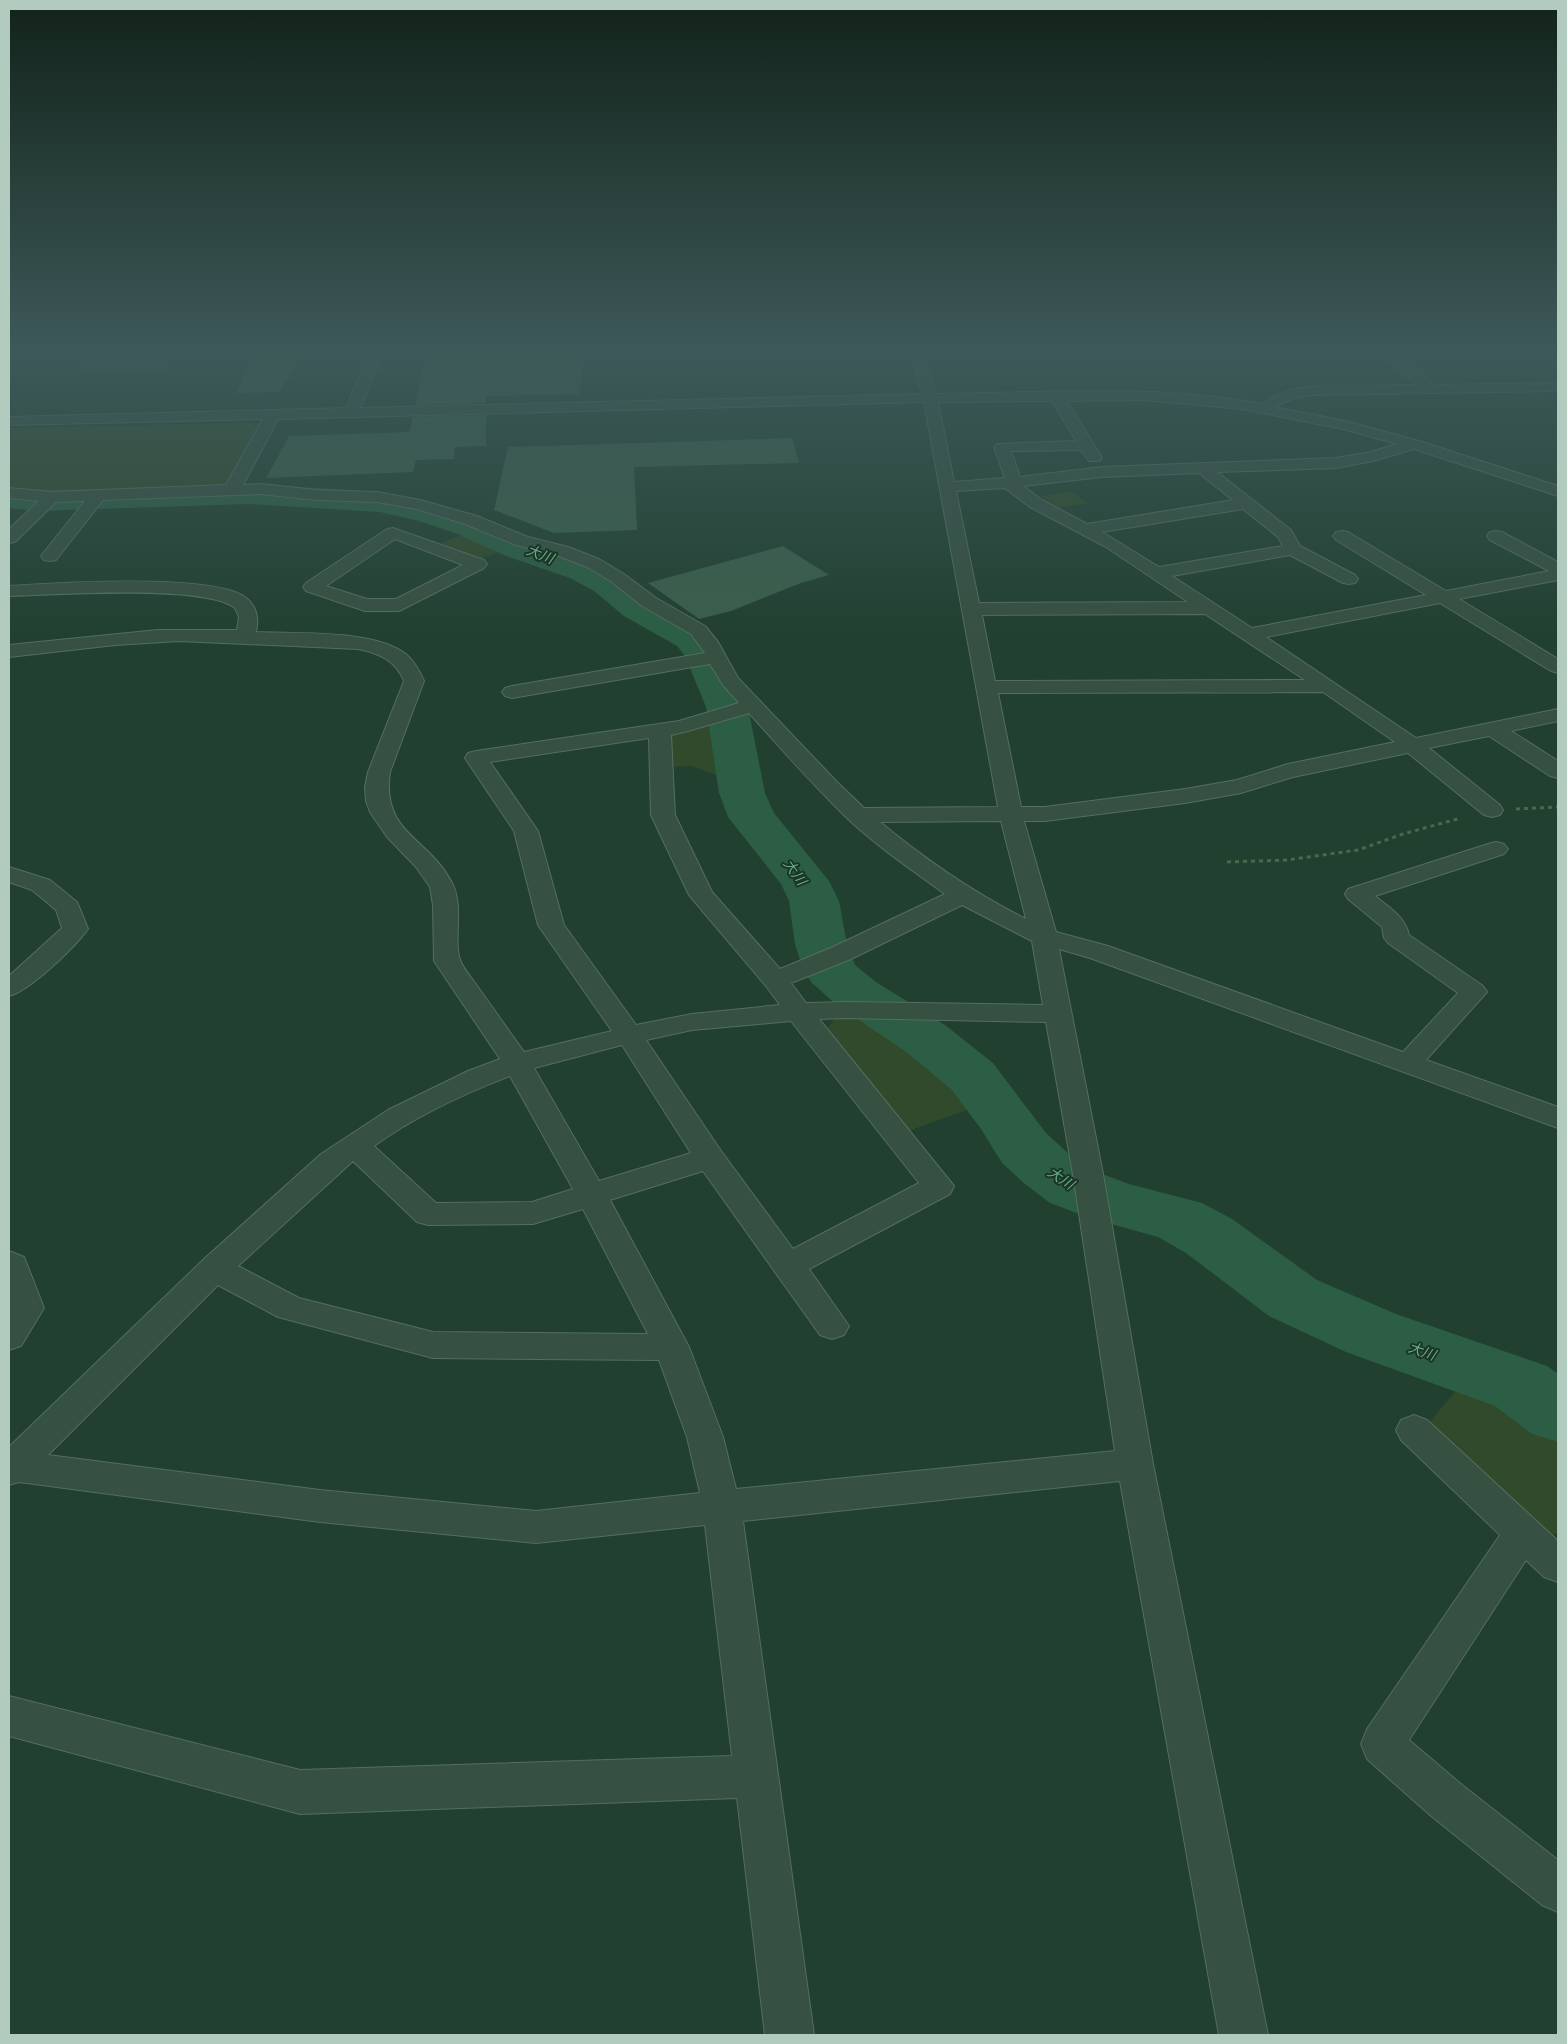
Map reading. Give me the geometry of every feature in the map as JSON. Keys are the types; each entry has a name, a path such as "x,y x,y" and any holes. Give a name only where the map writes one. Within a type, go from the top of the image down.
{"street":[{"path":"232,490 255,447"},
{"path":"939,447 1011,814 1044,937 1088,1174 1135,1464 1244,2035"},
{"path":"1002,447 1011,483 1023,496 1087,529 1328,686 1412,746 1492,810"},
{"path":"1087,447 1102,472"},
{"path":"947,488 1011,483 1102,472 1336,463 1373,456 1402,447"},
{"path":"1424,447 1558,491"},
{"path":"1202,468 1285,534 1293,549 1349,579"},
{"path":"9,493 49,500 98,495 260,489 316,495 377,497 399,500 471,520 522,541 562,551 593,563 610,573 649,602 698,630 717,657 730,681 737,710 896,847 962,895 1044,937 1099,952 1558,1118"},
{"path":"50,556 98,495"},
{"path":"9,538 49,500"},
{"path":"1087,529 1247,503"},
{"path":"478,564 393,532 312,587 365,605 399,605 478,564 522,541"},
{"path":"1342,536 1558,667"},
{"path":"1496,536 1558,569"},
{"path":"1157,573 1293,549"},
{"path":"1249,634 1558,574"},
{"path":"9,591 126,588 191,590 223,594 237,600 246,609 250,621 245,637"},
{"path":"972,609 1207,608"},
{"path":"9,651 143,637 181,635 336,641 369,645 389,652 402,660 410,670 414,681 379,772 376,786 376,800 382,816 432,869 442,886 446,908 445,946 447,961 517,1063 592,1196 672,1347 705,1437 722,1507 790,2035"},
{"path":"512,692 717,657"},
{"path":"987,687 1328,686"},
{"path":"737,710 660,730 476,758 526,831 552,925 629,1034 710,1158 832,1326"},
{"path":"858,815 1045,814 1185,796 1241,786 1288,772 1558,715"},
{"path":"1491,728 1558,772"},
{"path":"660,730 661,801 663,815 701,895 785,976 798,1012 939,1186 788,1266"},
{"path":"1408,1063 1474,992 1397,938 1394,924 1356,894 1496,849"},
{"path":"9,874 41,885 68,908 75,929 28,974 9,988"},
{"path":"785,976 842,953 962,895"},
{"path":"11,1468 215,1268 332,1161 398,1117 478,1078 517,1063 629,1034 692,1022 798,1012 846,1010 1058,1014"},
{"path":"354,1145 428,1214 533,1214 710,1158"},
{"path":"9,1263 12,1265 27,1308 9,1337"},
{"path":"215,1268 290,1308 432,1345 672,1347"},
{"path":"1414,1430 1558,1565"},
{"path":"11,1468 320,1506 536,1527 1135,1464"},
{"path":"1523,1533 1382,1744 1446,1800 1558,1889"},
{"path":"9,1716 300,1792 757,1776"}],"path":[{"path":"1227,862 1288,860 1358,850 1402,834 1492,810 1558,807"}],"green space":[{"path":"9,447 248,447 225,487 34,493 9,489"},
{"path":"1070,491 1088,503 1058,508 1040,496"},
{"path":"469,532 510,547 487,557 472,559 464,558 433,546"},
{"path":"724,717 735,782 692,766 665,767 663,731"},
{"path":"885,1018 967,1078 986,1103 903,1133 824,1035 834,1019"},
{"path":"1468,1376 1507,1395 1558,1433 1558,1532 1544,1541 1428,1424"}],"building":[{"path":"283,447 455,447 454,459 416,460 413,472 266,478"},
{"path":"508,447 795,447 799,463 634,467 637,530 554,533 494,510"},
{"path":"783,546 829,575 801,583 731,611 699,619 648,583"}],"waterway":[{"name":"大川","path":"9,498 37,501 248,494 380,502 429,513 467,526 519,548 583,570 607,583 638,608 691,638 704,654 727,707 742,793 752,817 804,881 814,901 821,944 831,972 857,994 925,1038 972,1076 1024,1148 1047,1169 1072,1187 1116,1203 1179,1219 1209,1236 1293,1298 1371,1333 1521,1386 1558,1413"}]}
